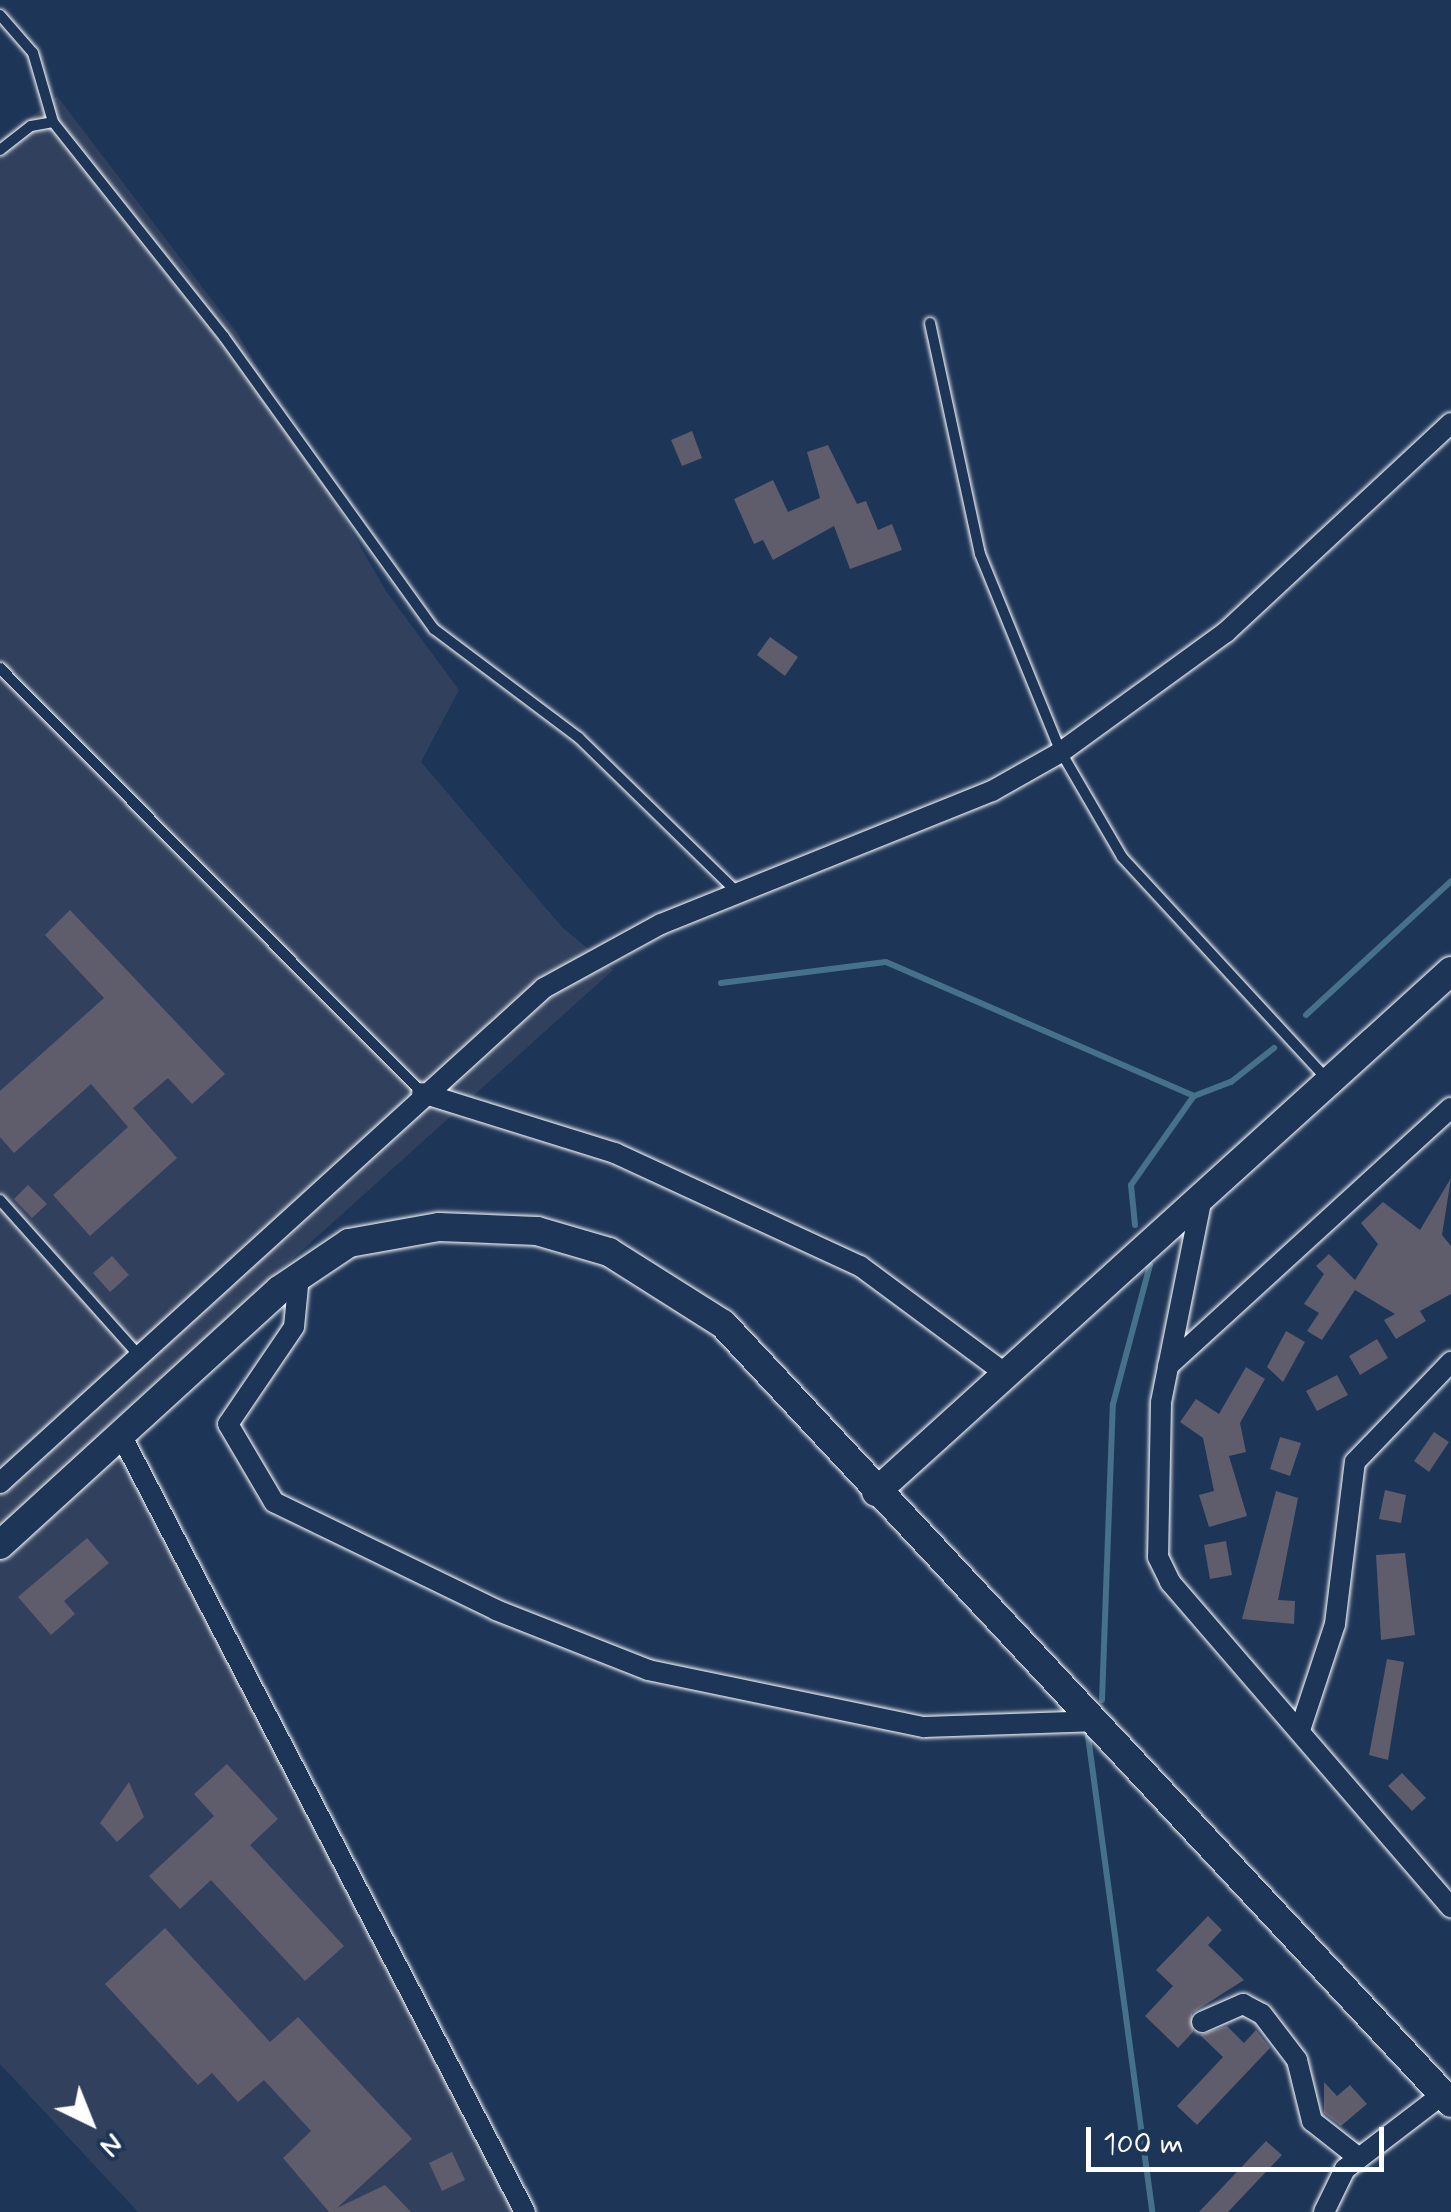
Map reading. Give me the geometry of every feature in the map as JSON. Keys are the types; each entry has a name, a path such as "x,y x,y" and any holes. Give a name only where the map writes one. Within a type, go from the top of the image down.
{"street":[{"path":"0,1483 136,1353 544,988 738,893 992,791 1062,752 1226,632 1451,424"},
{"path":"876,1492 1451,970"},
{"path":"422,1094 615,1153 860,1266 1006,1374"},
{"path":"1168,1366 1451,1108"},
{"path":"1202,1196 1168,1366 1153,1523 1158,1557 1170,1582 1446,1892"},
{"path":"0,1545 299,1276 349,1243 439,1227 537,1231 609,1252 723,1324 1447,2099 1359,2158 1329,2189 1324,2212"},
{"path":"299,1276 294,1328 228,1424 274,1502 496,1610 648,1670 924,1726 1092,1721"},
{"path":"1300,1730 1335,1624 1355,1462 1451,1362"},
{"path":"120,1435 525,2212"},
{"path":"1202,2022 1243,2004 1262,2014 1297,2060 1312,2121 1359,2158"}],"lane":[{"path":"0,15 33,53 53,122 201,306 434,629 579,738 738,893"},
{"path":"0,150 30,126 53,122"},
{"path":"930,323 980,554 1062,752 1122,857 1329,1081"},
{"path":"2,675 422,1094"},
{"path":"0,1200 136,1353"}],"shaded area":[{"path":"57,96 238,334 386,591 459,690 421,762 562,927 613,970 106,1427 172,1514 519,2212 138,2212 0,2064 0,143"}],"building":[{"path":"692,431 702,458 682,466 671,440"},
{"path":"828,445 857,504 866,501 878,530 892,524 902,550 850,569 834,526 773,560 763,540 754,544 734,499 773,480 788,512 820,498 807,452"},
{"path":"770,637 798,657 785,676 757,655"},
{"path":"70,910 225,1074 192,1104 168,1078 133,1108 177,1158 90,1236 53,1195 128,1127 91,1084 14,1153 0,1137 0,1091 104,998 45,935"},
{"path":"1451,1178 1442,1235 1451,1246 1451,1294 1420,1311 1426,1321 1396,1339 1384,1320 1395,1314 1355,1290 1322,1340 1307,1331 1319,1313 1304,1304 1324,1274 1316,1266 1329,1254 1355,1280 1378,1244 1361,1223 1383,1202 1420,1230"},
{"path":"28,1185 47,1204 32,1218 14,1199"},
{"path":"112,1256 129,1275 110,1292 93,1273"},
{"path":"1286,1331 1305,1342 1283,1382 1267,1367"},
{"path":"1377,1339 1388,1358 1360,1375 1349,1356"},
{"path":"1246,1367 1265,1379 1240,1423 1246,1452 1229,1456 1247,1516 1209,1527 1199,1495 1214,1491 1203,1438 1180,1422 1196,1399 1219,1414"},
{"path":"1337,1375 1348,1395 1317,1411 1306,1391"},
{"path":"1434,1432 1449,1442 1429,1472 1414,1461"},
{"path":"1280,1437 1301,1443 1290,1476 1270,1469"},
{"path":"1385,1490 1406,1495 1401,1523 1379,1519"},
{"path":"1276,1491 1298,1498 1278,1600 1295,1601 1294,1624 1242,1619"},
{"path":"87,1538 109,1563 64,1601 75,1614 51,1635 18,1597"},
{"path":"1226,1541 1232,1575 1210,1579 1204,1545"},
{"path":"1405,1553 1415,1635 1381,1640 1376,1555"},
{"path":"1387,1659 1404,1662 1388,1760 1369,1755"},
{"path":"227,1764 278,1819 250,1845 344,1946 305,1981 211,1880 180,1909 149,1876 214,1816 194,1794"},
{"path":"1402,1773 1426,1798 1412,1811 1388,1786"},
{"path":"129,1782 144,1817 117,1842 100,1823"},
{"path":"1208,1916 1222,1930 1208,1945 1244,1980 1192,2013 1193,2032 1178,2048 1145,2016 1173,1986 1156,1970"},
{"path":"165,1928 270,2042 298,2017 412,2139 337,2208 385,2185 411,2212 329,2212 283,2158 311,2131 264,2080 238,2102 212,2073 198,2085 105,1984"},
{"path":"1227,2026 1244,2043 1256,2030 1270,2048 1197,2125 1177,2106 1223,2057 1200,2035"},
{"path":"1324,2082 1337,2096 1350,2085 1367,2104 1341,2126 1324,2113"},
{"path":"1266,2141 1282,2155 1228,2212 1199,2212"},
{"path":"452,2152 465,2180 442,2191 429,2163"}],"waterway":[{"path":"1306,1015 1451,881"},
{"path":"721,983 886,962 1194,1096 1231,1082 1274,1048"},
{"path":"1135,1225 1131,1185 1193,1097"},
{"path":"1102,1700 1113,1404 1150,1265"},
{"path":"1088,1736 1152,2212"}]}
